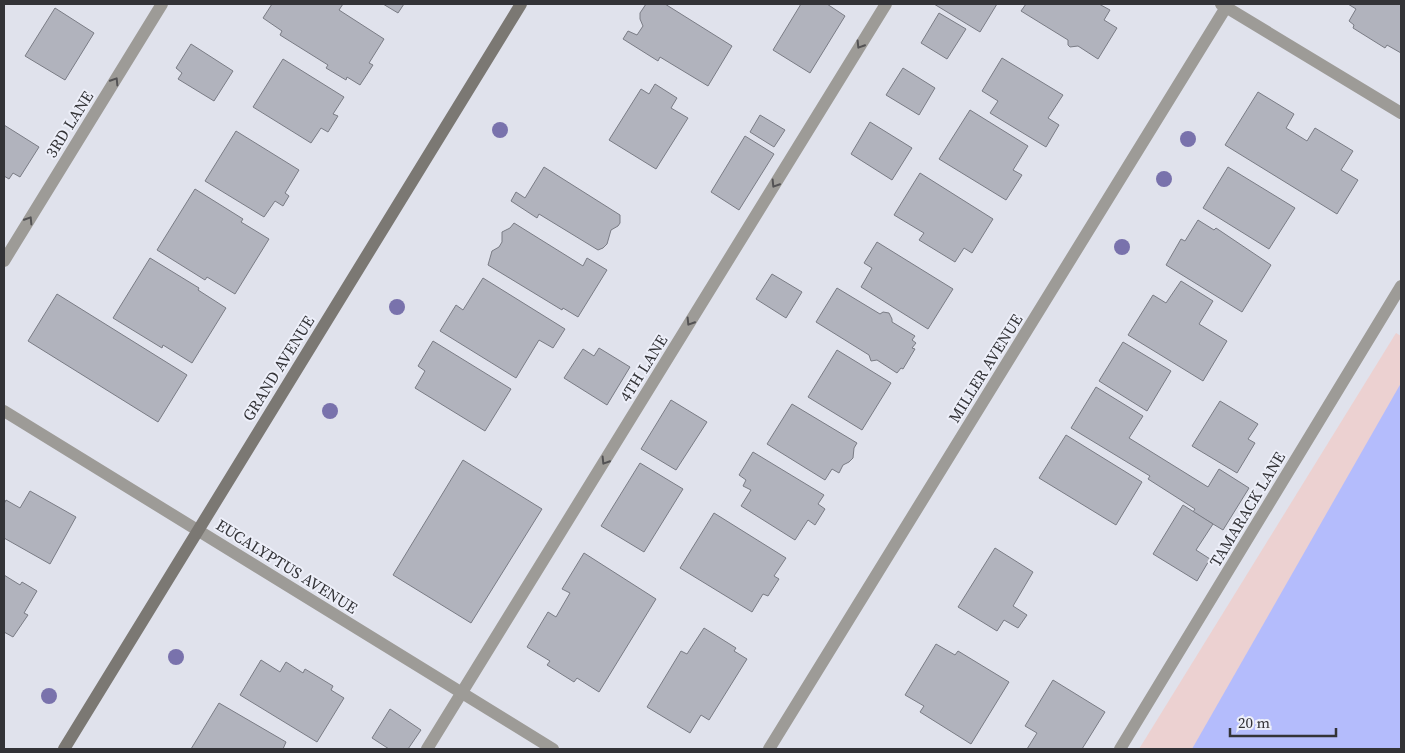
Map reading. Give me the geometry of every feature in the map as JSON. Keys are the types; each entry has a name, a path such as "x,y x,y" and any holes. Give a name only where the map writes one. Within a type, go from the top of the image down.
{"main road":[{"name":"GRAND AVENUE","path":"64,749 521,4"}],"street":[{"name":"3RD LANE","path":"4,261 162,4"},
{"name":"4TH LANE","path":"427,749 886,4"},
{"path":"1225,5 1401,113"},
{"name":"MILLER AVENUE","path":"769,749 1225,5"},
{"name":"TAMARACK LANE","path":"1120,749 1401,286"},
{"name":"EUCALYPTUS AVENUE","path":"4,412 553,749"}],"shaded area":[{"path":"1396,333 1401,336 1401,749 1139,749"},
{"path":"1401,383 1401,749 1192,749"}],"building":[{"path":"272,4 343,4 339,10 384,39 369,63 373,65 360,85 347,77 346,80 326,68 328,65 280,35 282,31 263,18"},
{"path":"383,4 404,4 398,13"},
{"path":"646,4 665,4 732,46 708,86 660,57 658,61 623,39 628,31 637,35 643,26 640,13"},
{"path":"801,4 827,4 845,16 810,73 773,50"},
{"path":"934,4 997,4 980,32"},
{"path":"1026,4 1099,4 1110,10 1104,20 1117,28 1098,59 1078,46 1070,47 1068,40 1021,11"},
{"path":"1348,4 1401,4 1401,53 1387,45 1385,48 1353,28 1354,25 1349,21 1356,9"},
{"path":"55,8 94,33 65,80 25,56"},
{"path":"939,13 966,29 947,59 921,43"},
{"path":"191,44 233,71 214,101 178,79 182,73 176,68"},
{"path":"1002,58 1063,95 1048,118 1059,125 1046,147 990,113 998,101 982,91"},
{"path":"283,59 344,97 333,114 338,116 328,132 321,128 311,143 253,107"},
{"path":"903,68 935,88 919,115 886,95"},
{"path":"655,84 677,98 671,108 688,118 656,169 609,140 641,89 649,94"},
{"path":"1258,92 1294,114 1286,128 1307,141 1315,128 1353,151 1341,170 1358,180 1337,214 1225,145"},
{"path":"970,110 1028,146 1013,170 1022,175 1006,200 939,159"},
{"path":"760,115 785,130 774,147 750,132"},
{"path":"870,122 912,148 892,180 851,154"},
{"path":"4,125 39,147 20,177 13,173 9,179 4,176"},
{"path":"236,131 299,170 285,193 289,196 283,206 275,201 264,217 205,181"},
{"path":"745,136 774,154 739,210 711,192"},
{"path":"544,167 620,215 620,223 611,230 607,244 603,248 598,250 539,214 537,218 511,201 516,192 525,198"},
{"path":"1228,167 1295,208 1269,249 1203,208"},
{"path":"920,173 993,219 972,253 964,248 955,262 919,240 924,233 894,215"},
{"path":"195,189 243,219 241,222 269,239 235,294 207,277 205,280 157,250"},
{"path":"1198,220 1214,230 1216,228 1271,265 1242,312 1166,265 1181,239 1185,241"},
{"path":"514,223 583,266 587,258 607,270 578,317 563,308 562,310 488,265 492,251 499,247 502,242 502,232 510,228"},
{"path":"877,242 953,289 928,329 861,287 872,268 864,263"},
{"path":"150,258 199,288 198,290 226,308 192,363 163,345 162,348 113,318"},
{"path":"772,274 802,292 786,318 756,299"},
{"path":"483,278 565,329 553,348 539,340 516,378 440,331 456,305 463,310"},
{"path":"1181,281 1213,301 1199,324 1227,341 1203,381 1128,335 1153,295 1166,303"},
{"path":"837,288 880,314 883,312 889,313 892,322 915,336 912,340 916,343 912,348 915,349 903,369 901,368 897,373 877,360 871,361 869,355 816,322"},
{"path":"57,294 187,375 158,422 28,341"},
{"path":"433,341 511,389 485,431 415,388 425,371 418,366"},
{"path":"1123,342 1171,371 1147,411 1099,381"},
{"path":"599,348 630,367 607,405 564,378 583,349 594,356"},
{"path":"837,350 891,383 862,430 808,397"},
{"path":"1096,387 1143,416 1129,438 1208,487 1219,469 1249,488 1223,530 1193,512 1195,509 1148,479 1150,476 1071,428"},
{"path":"671,400 707,422 676,470 641,449"},
{"path":"1220,401 1258,424 1248,439 1255,443 1237,473 1192,446"},
{"path":"792,404 857,443 854,448 853,458 843,465 839,473 832,469 825,480 767,444"},
{"path":"1066,435 1142,482 1116,525 1039,478"},
{"path":"753,452 824,495 818,504 825,509 815,525 808,520 795,540 741,506 751,490 743,486 746,480 739,475"},
{"path":"463,460 542,509 471,623 393,575"},
{"path":"640,463 683,489 644,552 601,526"},
{"path":"30,491 76,517 50,564 4,538 4,504 6,500 20,508"},
{"path":"1183,505 1213,524 1196,550 1210,559 1197,581 1153,554"},
{"path":"714,513 786,558 774,576 779,579 768,596 763,594 752,612 680,568"},
{"path":"995,548 1033,572 1013,606 1027,615 1018,628 1004,620 997,631 958,607"},
{"path":"584,553 656,599 599,692 577,678 574,682 547,665 550,661 527,647 548,612 556,617 570,593 562,589"},
{"path":"4,575 20,585 22,582 37,591 24,613 28,615 13,637 4,632"},
{"path":"704,628 736,648 734,651 747,659 709,720 701,715 690,733 647,707 681,651 687,654"},
{"path":"936,644 955,655 958,651 1009,682 971,744 920,712 924,706 905,695"},
{"path":"261,660 280,672 286,662 303,673 305,669 333,686 331,690 344,698 317,742 240,695"},
{"path":"1053,680 1105,712 1082,749 1027,749 1037,733 1025,726"},
{"path":"219,703 286,742 283,749 191,749"},
{"path":"390,709 421,730 408,749 389,749 372,738"}]}
